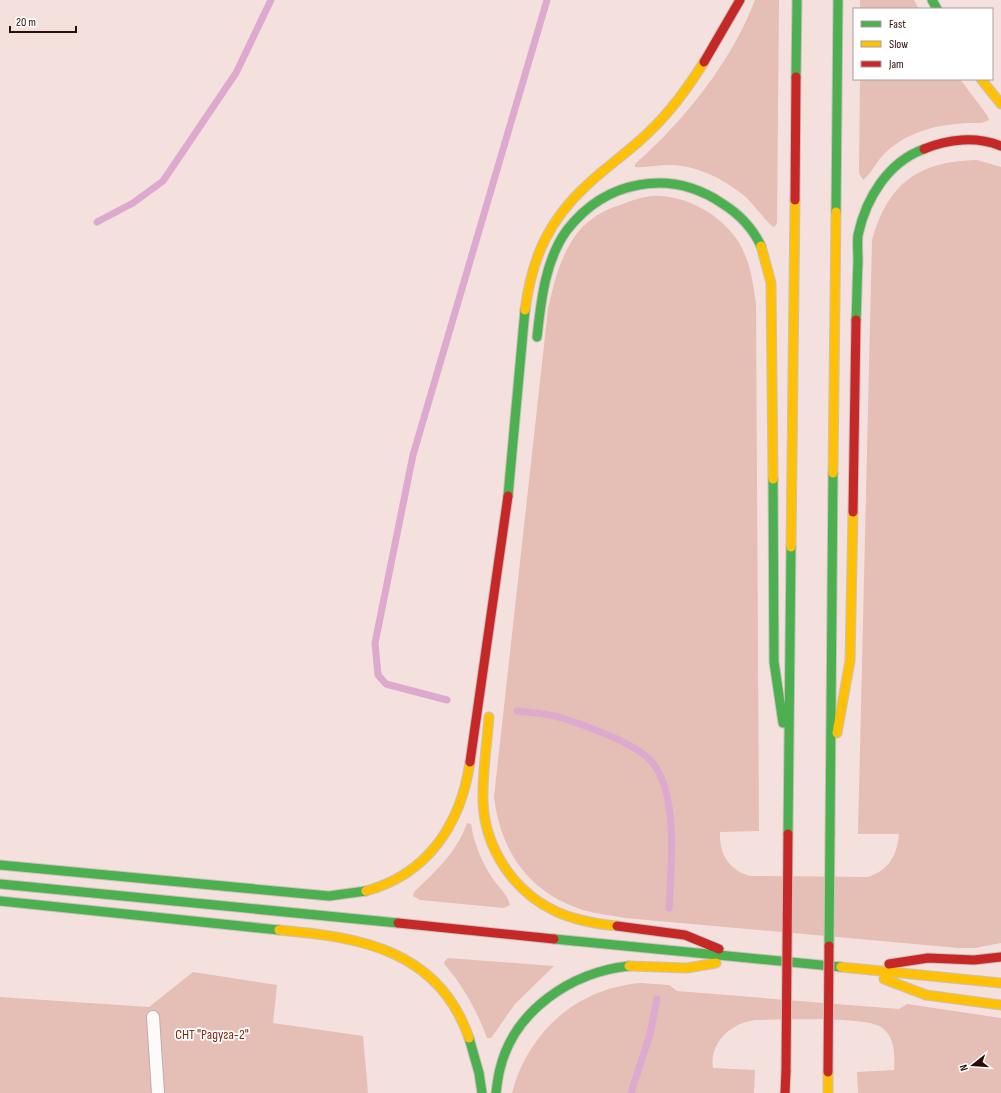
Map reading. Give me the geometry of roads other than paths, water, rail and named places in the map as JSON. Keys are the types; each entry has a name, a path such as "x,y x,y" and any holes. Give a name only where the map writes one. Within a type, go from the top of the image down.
{"main road":[{"path":"0,865 329,896 366,893 383,887 417,866 430,854 441,840 457,813 465,783 490,633 510,473 528,287 539,248 548,230 572,197 632,147 666,113 699,69 740,0"},
{"path":"785,1093 798,0"},
{"path":"828,1093 838,0"},
{"path":"982,80 1001,104"},
{"path":"830,774 850,660 858,236 862,215 869,197 889,171 914,152 930,146 965,139 982,140 1001,146"},
{"path":"536,343 544,283 551,259 568,230 593,203 606,196 620,189 654,182 672,183 685,186 708,194 727,205 753,232 766,259 771,283 774,662 789,773"},
{"path":"510,473 525,418"},
{"path":"490,633 490,692"},
{"path":"490,707 483,798 484,815 494,849 501,864 516,882 539,902 554,911 572,918 624,928 685,936 744,958"},
{"path":"0,884 1001,983"},
{"path":"0,902 328,936 382,949 404,958 422,971 442,989 456,1007 473,1043 482,1093"},
{"path":"857,969 928,958 974,960 1001,957"},
{"path":"496,1093 502,1061 510,1042 519,1027 545,1000 574,982 596,973 628,966 685,968 744,958"},
{"path":"857,969 926,995 1001,1005"}],"lane":[{"path":"153,1016 158,1093"}],"waterway":[{"path":"97,222 133,203 163,181 236,73 271,0"},
{"path":"447,700 386,684 378,675 375,643 413,455 547,0"},
{"path":"517,711 551,715 584,725 623,742 645,755 652,762 661,776 670,812 672,852 669,908"},
{"path":"631,1093 650,1034 657,999"}],"park label":[{"name":"СНТ \"Радуга-2\"","path":"212,1034"}]}
